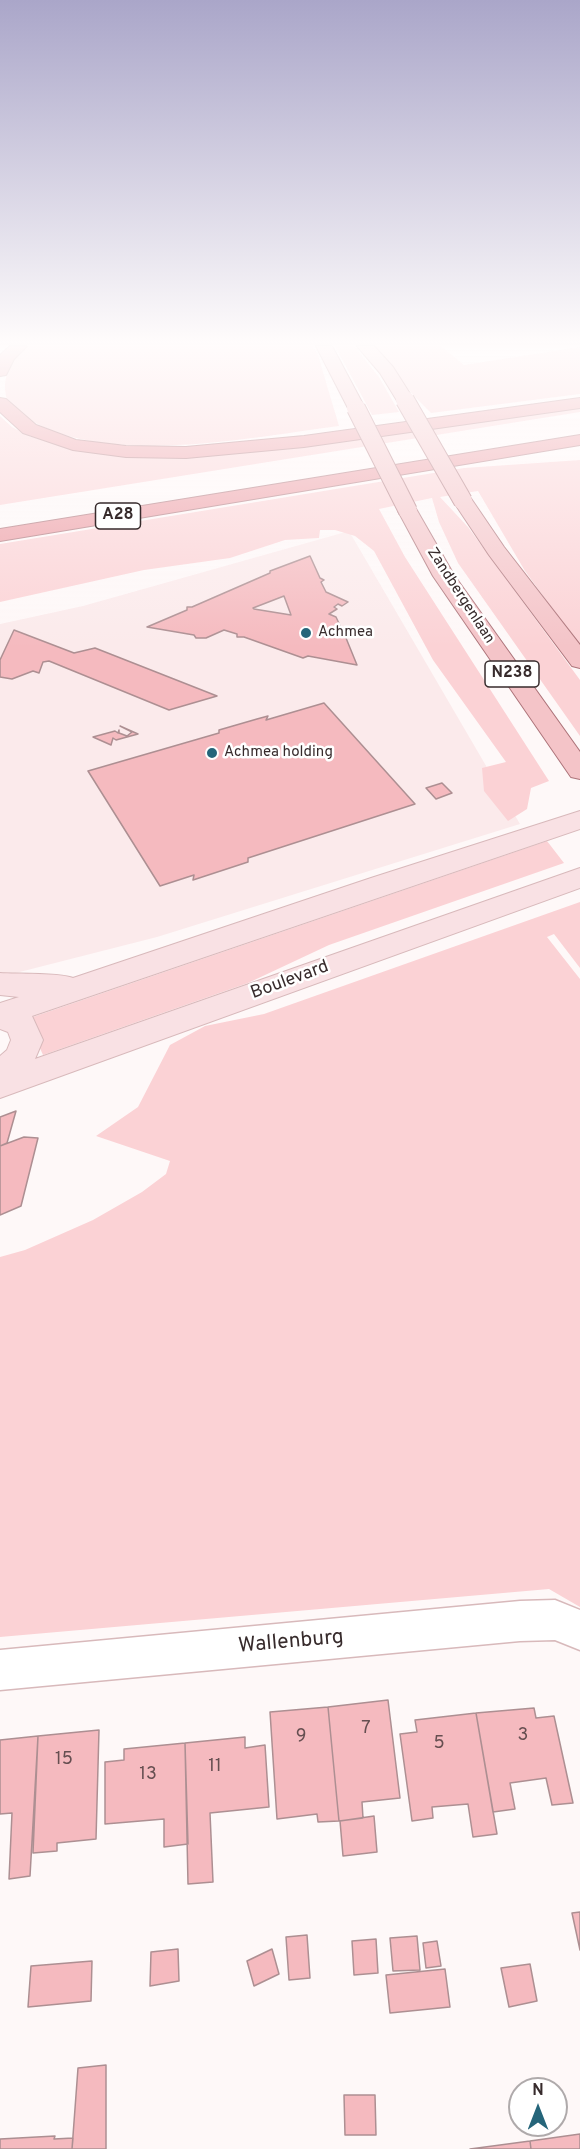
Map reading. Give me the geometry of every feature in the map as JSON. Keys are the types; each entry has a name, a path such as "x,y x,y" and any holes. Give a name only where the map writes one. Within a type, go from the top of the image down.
{"highway":[{"path":"85,446 158,453 248,446"},
{"path":"356,458 425,446"},
{"name":"A28","path":"0,535 541,446"},
{"name":"A28","path":"237,496 580,453"}],"main road":[{"name":"Zandbergenlaan","path":"375,446 444,576 580,771"},
{"path":"432,446 496,551 580,662"},
{"path":"0,1016 381,885 580,820"},
{"name":"Boulevard","path":"0,1084 580,878"},
{"path":"0,984 45,987 111,979"},
{"path":"0,1016 21,1024 27,1040 20,1057 0,1075"}],"street":[{"name":"Wallenburg","path":"0,1670 520,1621 555,1620 580,1630"}],"shaded area":[{"path":"0,446 63,446 72,449 157,455 228,446 366,446 0,505"},
{"path":"580,460 580,647 525,571 478,491 440,497 468,527 580,680 580,736 458,563 439,522 432,498 379,509 405,557 549,781 531,788 527,809 508,821 484,791 482,768 506,762 433,660 374,551 355,536 335,530 320,530 319,538 285,540 230,558 144,570 0,602 0,544 464,468"},
{"path":"349,531 520,824 157,937 0,977 0,624 83,606"},
{"path":"547,841 564,863 329,945 248,983 43,1055 27,1019"},
{"path":"580,902 580,968 554,934 547,937 580,979 580,1607 549,1589 0,1637 0,1257 25,1250 93,1220 142,1192 166,1174 170,1161 96,1136 138,1107 170,1045 205,1026 264,1014"}],"building":[{"path":"310,556 320,578 324,580 321,582 326,592 348,602 342,606 338,604 334,607 337,609 329,614 336,617 344,634 348,636 346,638 357,665 308,656 303,658 244,637 237,637 237,634 224,630 206,638 196,638 194,635 147,627 187,610 187,607 192,607 270,573 270,571","holes":["284,596 291,615 254,609 253,608"]},
{"path":"14,630 74,653 95,648 217,696 169,710 49,661 43,662 39,673 33,671 12,679 0,677 0,660"},
{"path":"324,703 415,804 248,858 248,862 193,880 194,875 160,886 88,771 219,733 219,730 257,719 268,716 266,720"},
{"path":"120,726 138,734 116,740 113,738 111,745 93,737 115,731 118,733 119,730 119,733 127,736 132,732"},
{"path":"442,783 452,793 436,799 426,788"},
{"path":"16,1111 7,1143 0,1146 0,1117"},
{"path":"24,1137 38,1138 21,1206 0,1215 0,1146"},
{"path":"388,1700 400,1798 362,1802 363,1818 339,1821 328,1707"},
{"path":"328,1707 339,1821 318,1822 317,1814 277,1819 270,1712"},
{"path":"534,1708 536,1718 554,1716 573,1803 552,1805 546,1778 510,1783 515,1809 493,1812 476,1713"},
{"path":"476,1713 497,1834 473,1837 468,1804 432,1807 433,1818 412,1821 400,1734 417,1732 415,1720"},
{"path":"99,1730 96,1839 57,1843 57,1851 33,1853 38,1736"},
{"path":"38,1736 30,1876 9,1879 12,1813 0,1814 0,1740"},
{"path":"245,1737 245,1748 265,1745 269,1807 210,1813 213,1882 188,1884 185,1743"},
{"path":"185,1743 188,1844 164,1847 164,1819 105,1824 105,1762 124,1760 124,1749"},
{"path":"374,1816 377,1852 343,1856 340,1821"},
{"path":"580,1912 580,1950 572,1913"},
{"path":"307,1935 310,1978 289,1980 286,1937"},
{"path":"417,1936 420,1970 393,1971 390,1938"},
{"path":"376,1939 378,1973 354,1975 352,1941"},
{"path":"437,1941 441,1966 426,1968 423,1943"},
{"path":"178,1949 179,1981 150,1986 151,1952"},
{"path":"272,1949 279,1974 254,1986 247,1961"},
{"path":"92,1961 91,2001 28,2007 31,1966"},
{"path":"530,1964 537,2001 509,2007 501,1968"},
{"path":"445,1969 450,2007 390,2013 386,1975"},
{"path":"106,2065 106,2149 72,2149 78,2068"},
{"path":"344,2095 375,2095 376,2135 345,2135"},
{"path":"580,2134 580,2149 531,2149 530,2141"},
{"path":"55,2136 54,2139 73,2138 72,2149 0,2149 0,2139"},
{"path":"530,2141 531,2149 470,2149"}],"place":[{"name":"Achmea","path":"306,633"},
{"name":"Achmea holding","path":"212,753"}]}
